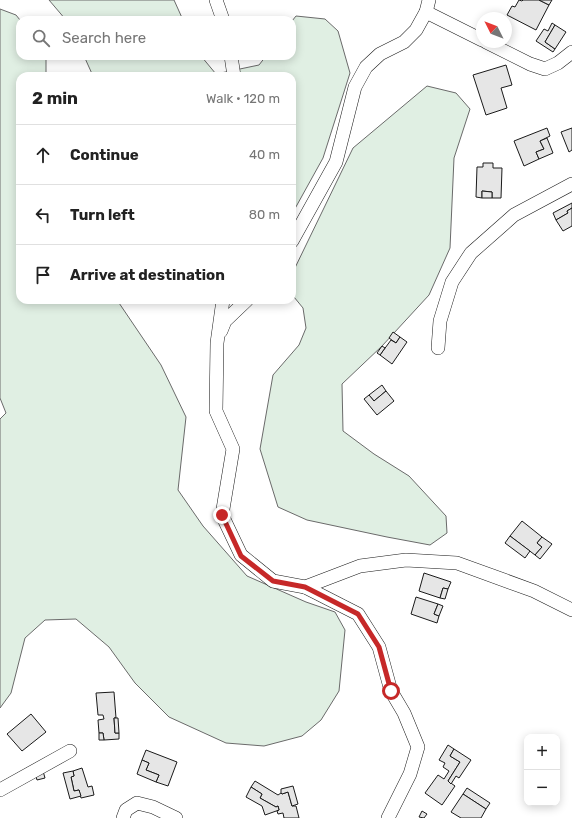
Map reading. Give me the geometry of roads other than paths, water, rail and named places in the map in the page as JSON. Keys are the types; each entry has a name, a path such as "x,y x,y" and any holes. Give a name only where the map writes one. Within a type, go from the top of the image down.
{"street":[{"path":"216,0 221,16"},
{"path":"296,234 336,162 355,87 366,67 380,54 404,42 416,30 428,6 439,19 476,37"},
{"path":"498,48 530,64 545,69 558,63 572,52"},
{"path":"232,60 233,72"},
{"path":"438,348 440,321 452,282 471,253 514,215 572,184"},
{"path":"222,304 217,342 216,411 233,449 222,515 241,556 273,581 305,587 358,614 379,647 391,691 404,713 418,747 410,774 388,818"},
{"path":"217,342 225,321 243,304"},
{"path":"305,587 360,566 406,560 457,563 534,591 572,610"},
{"path":"0,790 70,751"},
{"path":"123,818 126,810 137,803 153,807 176,818"}]}
